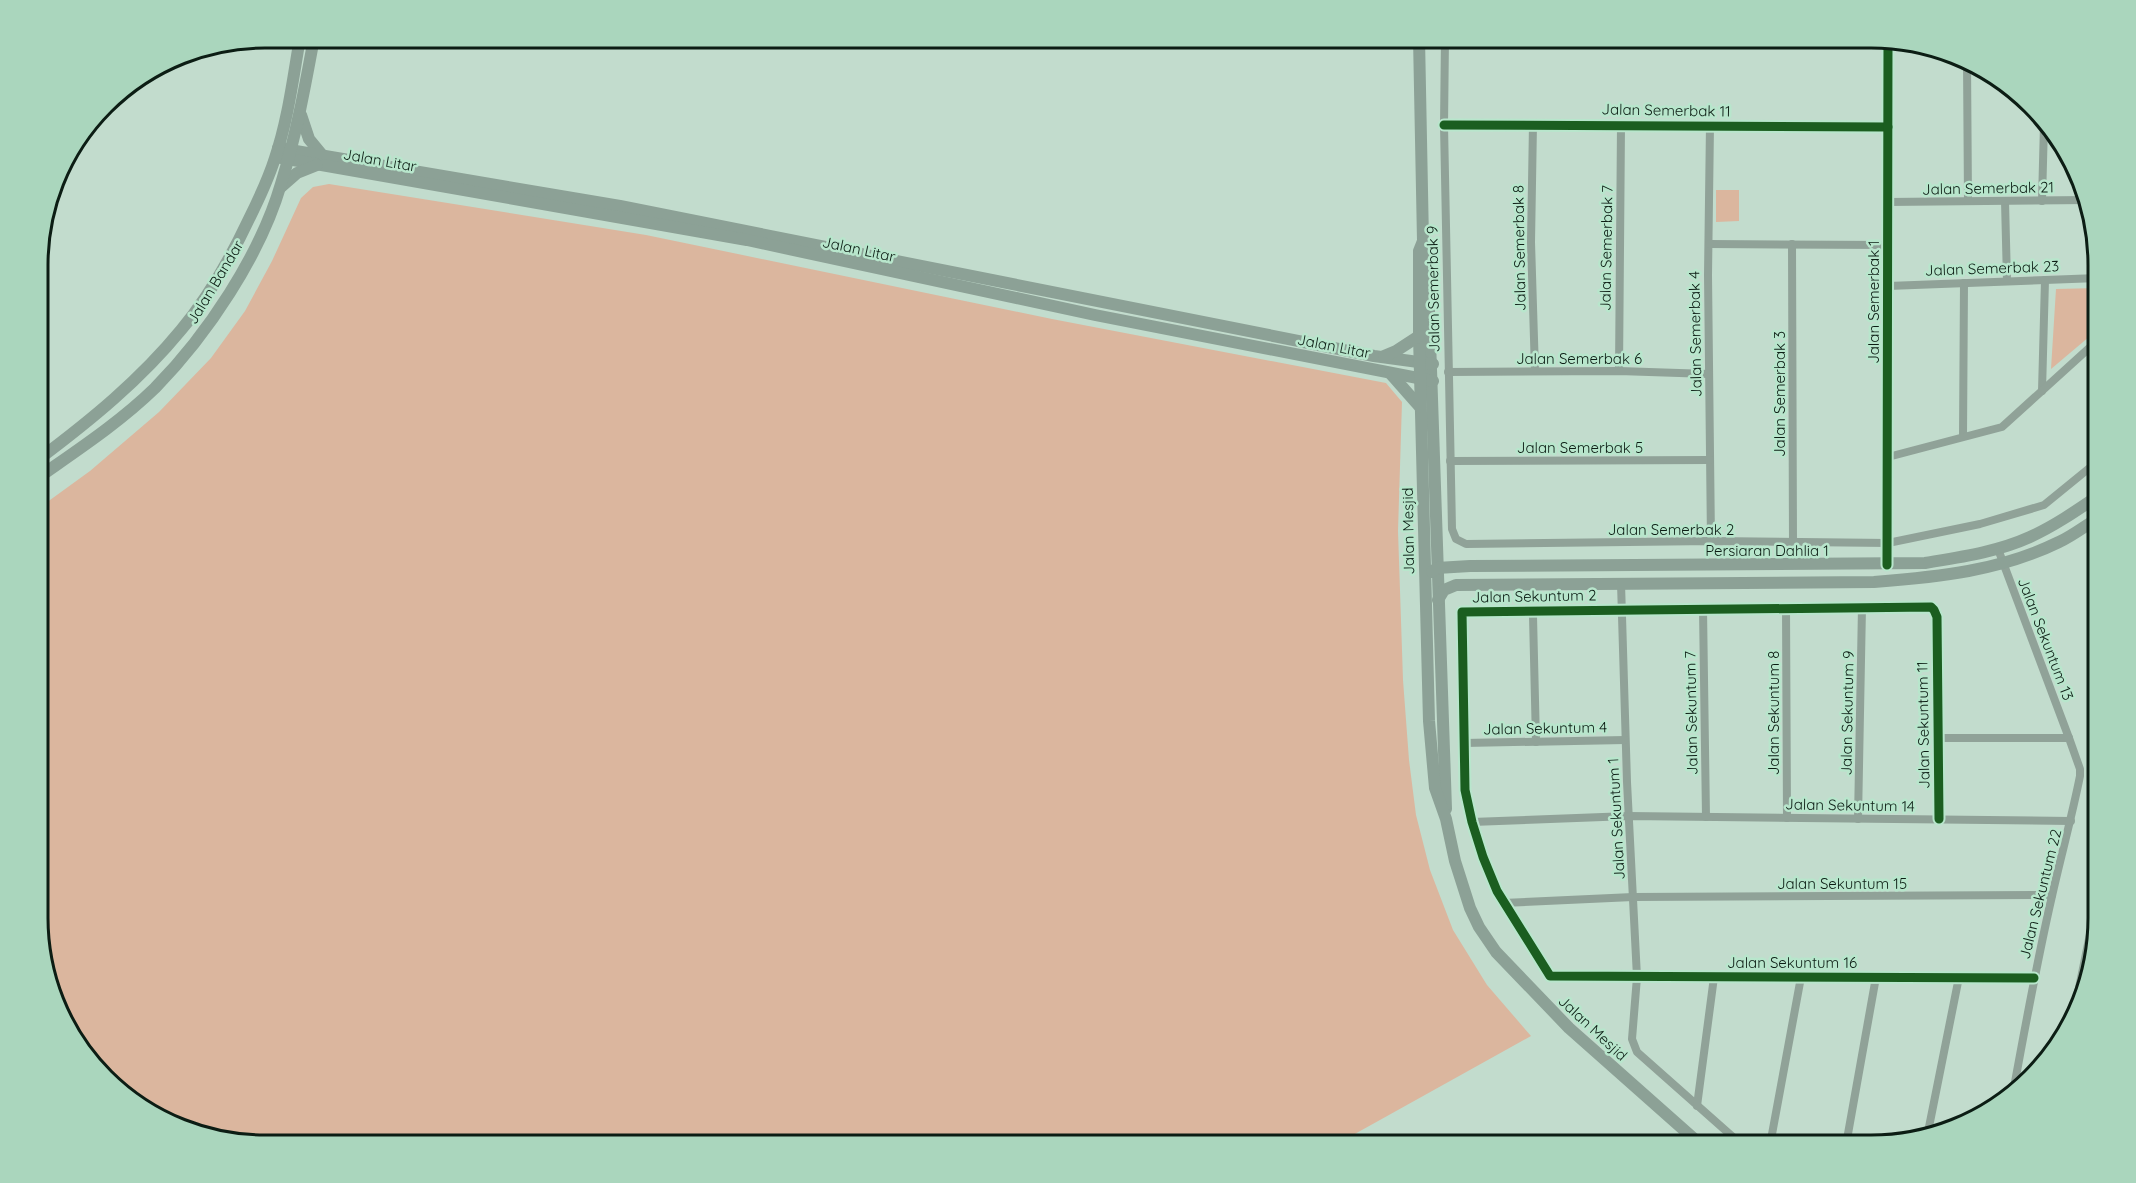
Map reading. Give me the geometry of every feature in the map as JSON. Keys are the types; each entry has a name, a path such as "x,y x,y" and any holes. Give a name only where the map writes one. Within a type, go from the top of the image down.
{"main road":[{"name":"Jalan Bandar","path":"48,471 100,434 154,388 198,339 236,282 281,187 283,154 299,48"},
{"name":"Jalan Bandar","path":"48,452 115,399 182,329 220,274 283,154 300,114 312,48"},
{"name":"Jalan Mesjid","path":"1419,48 1423,241 1427,252 1433,381 1446,819"},
{"path":"281,187 297,172 320,160 300,114"},
{"name":"Jalan Litar","path":"283,154 747,240 1095,315 1433,381"},
{"name":"Jalan Litar","path":"320,160 375,163 621,206 1383,357 1432,364"},
{"name":"Jalan Mesjid","path":"1423,241 1419,251 1419,362 1429,722 1435,788 1446,819 1455,861 1470,908 1479,927 1496,952 1569,1028 1690,1135"},
{"path":"1383,357 1419,336"},
{"path":"1390,373 1420,407"},
{"name":"Persiaran Dahlia 1","path":"1437,568 1925,563 1998,549 2030,537 2088,503"},
{"path":"1438,600 1449,586 1874,582 1931,578 2003,564 2060,542 2088,524"},
{"path":"1470,566 1461,572 1461,576 1470,586"},
{"path":"1424,578 1437,568"}],"street":[{"name":"Jalan Semerbak 9","path":"1445,48 1444,124 1450,461 1452,529 1456,539"},
{"name":"Jalan Semerbak 1","path":"1887,565 1888,48"},
{"path":"1967,70 1968,201"},
{"name":"Jalan Semerbak 11","path":"1444,124 1888,127"},
{"name":"Jalan Semerbak 8","path":"1533,124 1531,242 1535,371"},
{"name":"Jalan Semerbak 7","path":"1619,371 1621,125"},
{"name":"Jalan Semerbak 4","path":"1710,125 1711,542"},
{"path":"2042,201 2044,134"},
{"name":"Jalan Semerbak 21","path":"1888,202 2078,200"},
{"path":"2005,201 2007,281"},
{"path":"1709,244 1888,245"},
{"name":"Jalan Semerbak 3","path":"1792,244 1793,543"},
{"name":"Jalan Semerbak 23","path":"1888,286 2088,278"},
{"path":"2042,391 2045,280"},
{"path":"1963,436 1964,283"},
{"path":"1888,457 2002,427 2088,349"},
{"name":"Jalan Semerbak 6","path":"1448,372 1619,371 1709,374"},
{"name":"Jalan Semerbak 5","path":"1450,461 1710,460"},
{"name":"Jalan Semerbak 2","path":"1456,539 1466,544 1888,543 1980,524 2044,505 2088,469"},
{"name":"Jalan Sekuntum 13","path":"1998,549 2069,738"},
{"name":"Jalan Sekuntum 1","path":"1621,583 1637,977 1632,1040 1637,1052 1697,1106"},
{"name":"Jalan Sekuntum 9","path":"1858,819 1862,607"},
{"name":"Jalan Sekuntum 2","path":"1550,976 1503,903 1483,857 1472,822 1465,790 1462,612 1931,607 1936,613 1937,630"},
{"name":"Jalan Sekuntum 8","path":"1786,608 1787,818"},
{"name":"Jalan Sekuntum 7","path":"1703,609 1706,817"},
{"path":"1533,616 1536,742"},
{"name":"Jalan Sekuntum 11","path":"1937,630 1939,819"},
{"path":"1938,738 2069,738"},
{"name":"Jalan Sekuntum 22","path":"2015,1080 2034,978 2080,776 2080,769 2069,738"},
{"name":"Jalan Sekuntum 4","path":"1464,743 1626,740"},
{"name":"Jalan Sekuntum 14","path":"1472,822 1629,816 2071,821"},
{"name":"Jalan Sekuntum 15","path":"1503,903 1633,897 2052,895"},
{"name":"Jalan Sekuntum 16","path":"1550,976 2034,978"},
{"path":"1714,977 1697,1106 1730,1135"},
{"path":"1772,1135 1801,977"},
{"path":"1848,1135 1876,977"},
{"path":"1929,1127 1959,977"}],"shaded area":[{"path":"329,184 646,235 1052,319 1386,383 1402,402 1398,531 1403,680 1416,815 1430,870 1453,930 1487,985 1531,1036 1353,1135 251,1135 209,1128 182,1118 169,1113 133,1090 102,1061 77,1026 65,1001 52,960 48,932 48,501 90,471 159,412 211,358 245,311 272,261 301,198 313,187"},
{"path":"1716,190 1739,190 1739,221 1716,222"},
{"path":"2088,288 2088,338 2051,369 2056,289"}],"cycle path":[{"path":"1887,565 1888,48"},
{"path":"1444,125 1888,127"},
{"path":"1939,819 1937,617 1931,607 1462,612 1465,790 1472,822 1497,891 1550,976 2034,978"}]}
